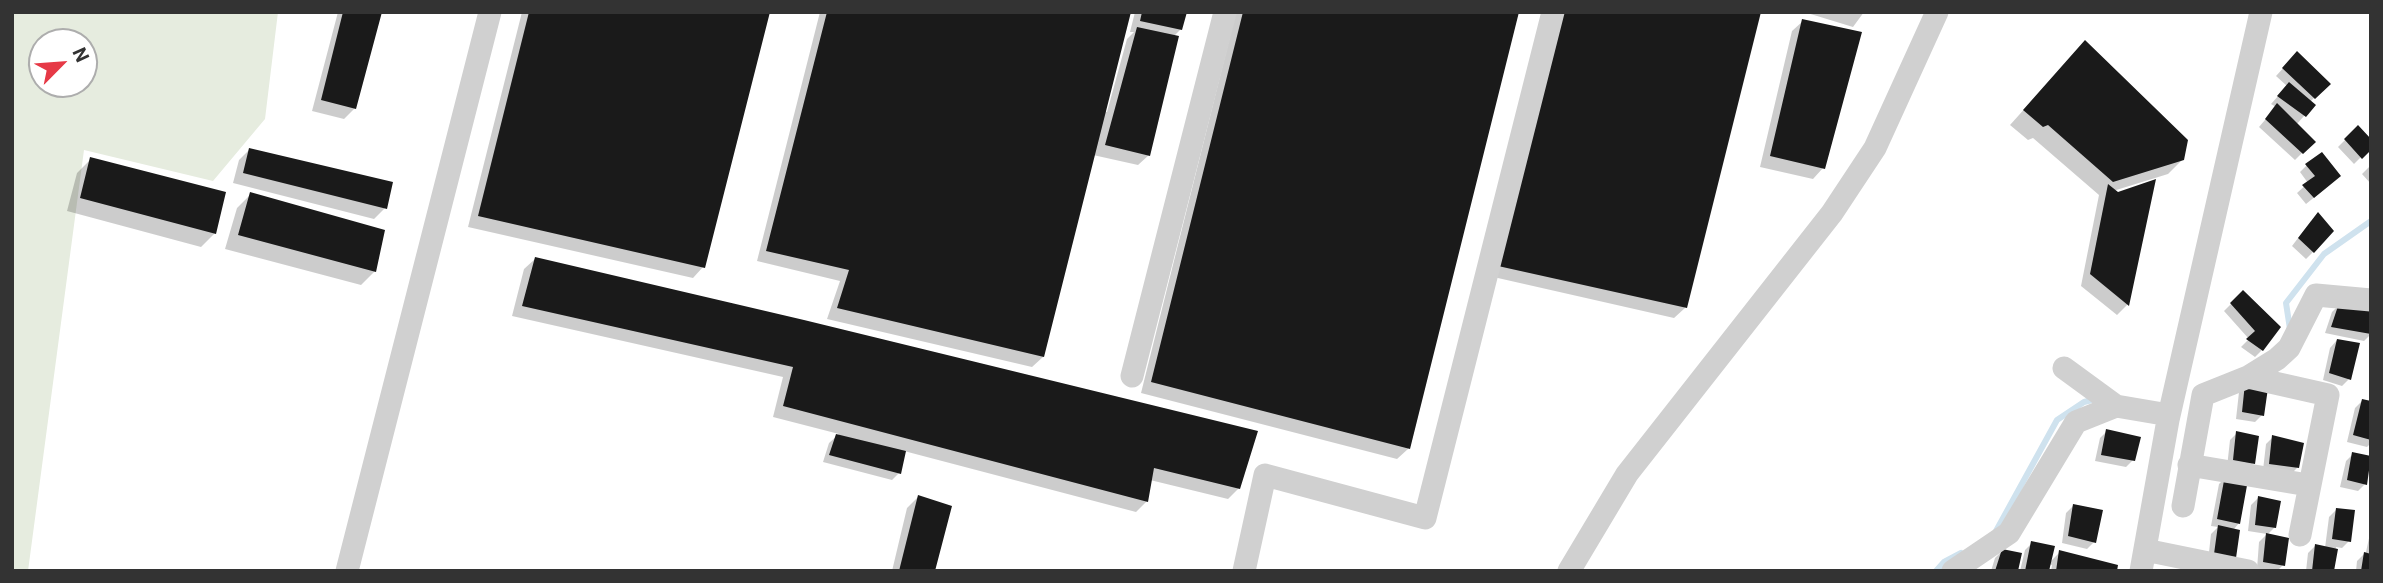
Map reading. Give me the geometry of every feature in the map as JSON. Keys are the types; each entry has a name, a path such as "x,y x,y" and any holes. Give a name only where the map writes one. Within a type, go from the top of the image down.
{"street":[{"path":"347,571 490,12"},
{"path":"1132,376 1225,12"},
{"path":"1244,571 1265,475 1425,518 1553,12"},
{"path":"1569,571 1628,474 1832,213 1874,148 1937,12"},
{"path":"2248,571 2143,560 2169,415 2262,12"},
{"path":"2183,506 2203,395 2248,377 2289,348 2316,295 2371,300"},
{"path":"2064,369 2115,406 2169,415"},
{"path":"2248,377 2328,395 2300,535"},
{"path":"1953,571 2009,533 2076,422 2115,406"},
{"path":"2189,465 2308,485"}],"shaded area":[{"path":"12,12 278,12 265,119 213,181 84,150 28,571 12,571"}],"building":[{"path":"343,12 382,12 356,109 321,100"},
{"path":"529,12 770,12 705,268 478,216"},
{"path":"827,12 1131,12 1044,357 837,308 849,270 766,251"},
{"path":"1142,12 1187,12 1182,30 1140,21"},
{"path":"1243,12 1519,12 1410,449 1151,382"},
{"path":"1563,12 1761,12 1687,308 1498,266"},
{"path":"1802,19 1862,32 1825,169 1770,156"},
{"path":"1137,27 1179,36 1150,156 1105,145"},
{"path":"2085,40 2188,140 2184,160 2113,182 2048,125 2043,127 2023,110"},
{"path":"2297,51 2331,84 2315,99 2282,68"},
{"path":"2289,82 2316,105 2306,117 2277,96"},
{"path":"2277,103 2316,142 2303,154 2265,119"},
{"path":"2358,125 2371,139 2371,150 2362,159 2344,139"},
{"path":"249,148 393,182 387,209 243,173"},
{"path":"2322,152 2341,176 2314,198 2302,185 2315,176 2305,164"},
{"path":"90,157 226,192 216,234 80,198"},
{"path":"2156,179 2129,306 2090,274 2108,184 2118,192"},
{"path":"250,192 385,230 376,272 238,235"},
{"path":"2318,212 2334,231 2314,253 2298,238"},
{"path":"535,257 1258,431 1240,489 1154,468 1148,502 783,406 793,367 522,306"},
{"path":"2243,290 2281,327 2263,351 2246,339 2255,331 2230,303"},
{"path":"2339,303 2371,309 2371,334 2331,327"},
{"path":"2337,339 2360,343 2351,380 2329,373"},
{"path":"2245,383 2268,388 2264,416 2242,412"},
{"path":"2362,399 2371,401 2371,440 2353,435"},
{"path":"2106,429 2141,437 2135,461 2101,455"},
{"path":"2236,431 2259,436 2255,464 2233,460"},
{"path":"836,434 906,451 901,474 829,455"},
{"path":"2272,435 2304,443 2299,468 2269,464"},
{"path":"2352,452 2371,456 2367,485 2347,480"},
{"path":"2225,475 2248,480 2240,524 2217,519"},
{"path":"918,495 952,506 935,571 899,571"},
{"path":"2258,496 2281,501 2276,528 2255,525"},
{"path":"2073,504 2103,510 2096,543 2068,536"},
{"path":"2336,508 2355,510 2351,542 2332,539"},
{"path":"2218,525 2240,530 2236,558 2214,554"},
{"path":"2266,533 2289,538 2285,566 2263,562"},
{"path":"2031,541 2055,546 2049,571 2025,571"},
{"path":"2315,544 2338,549 2334,571 2312,571"},
{"path":"2002,549 2022,553 2018,571 1995,571"},
{"path":"2059,550 2118,565 2117,571 2056,571"},
{"path":"2364,552 2371,554 2371,571 2361,571"}],"waterway":[{"path":"2290,329 2286,303 2324,254 2371,221"},
{"path":"1996,531 2057,420 2084,402 2096,399"},
{"path":"1936,571 1944,562 1961,553"}]}
